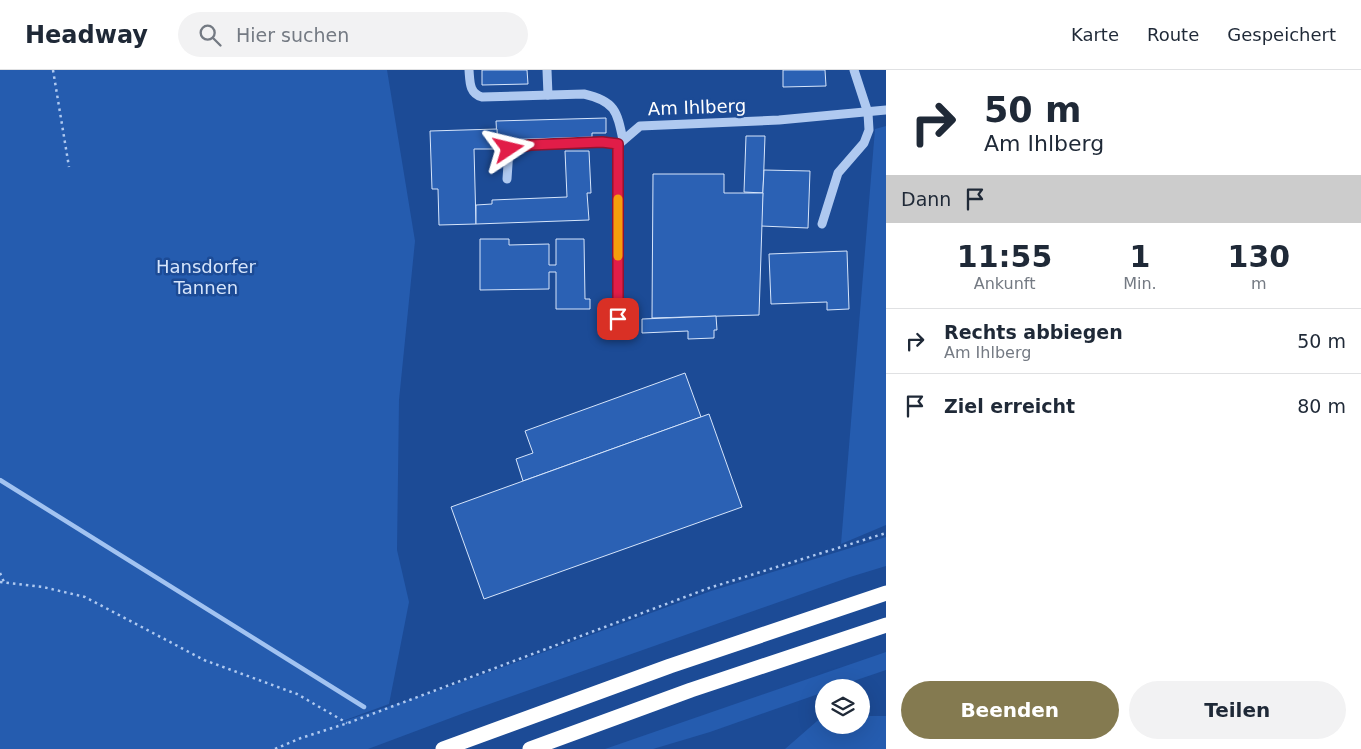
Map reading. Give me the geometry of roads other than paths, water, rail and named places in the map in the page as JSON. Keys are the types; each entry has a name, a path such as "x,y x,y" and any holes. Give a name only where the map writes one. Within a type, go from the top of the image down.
{"highway":[{"path":"443,749 670,666 886,593"},
{"path":"530,749 691,690 886,625"}],"street":[{"path":"469,70 470,86 472,91 479,96 584,94 601,100 615,109 619,119 621,142 618,319"},
{"path":"547,70 548,95"},
{"path":"822,224 838,173 864,143 869,130 868,113 854,70"},
{"name":"Am Ihlberg","path":"621,142 640,126 778,120 886,110"},
{"path":"508,180 509,149 530,145 621,142"}],"waterway":[{"path":"0,480 364,707"}],"park label":[{"name":"Hansdorfer Tannen","path":"206,276"}]}
